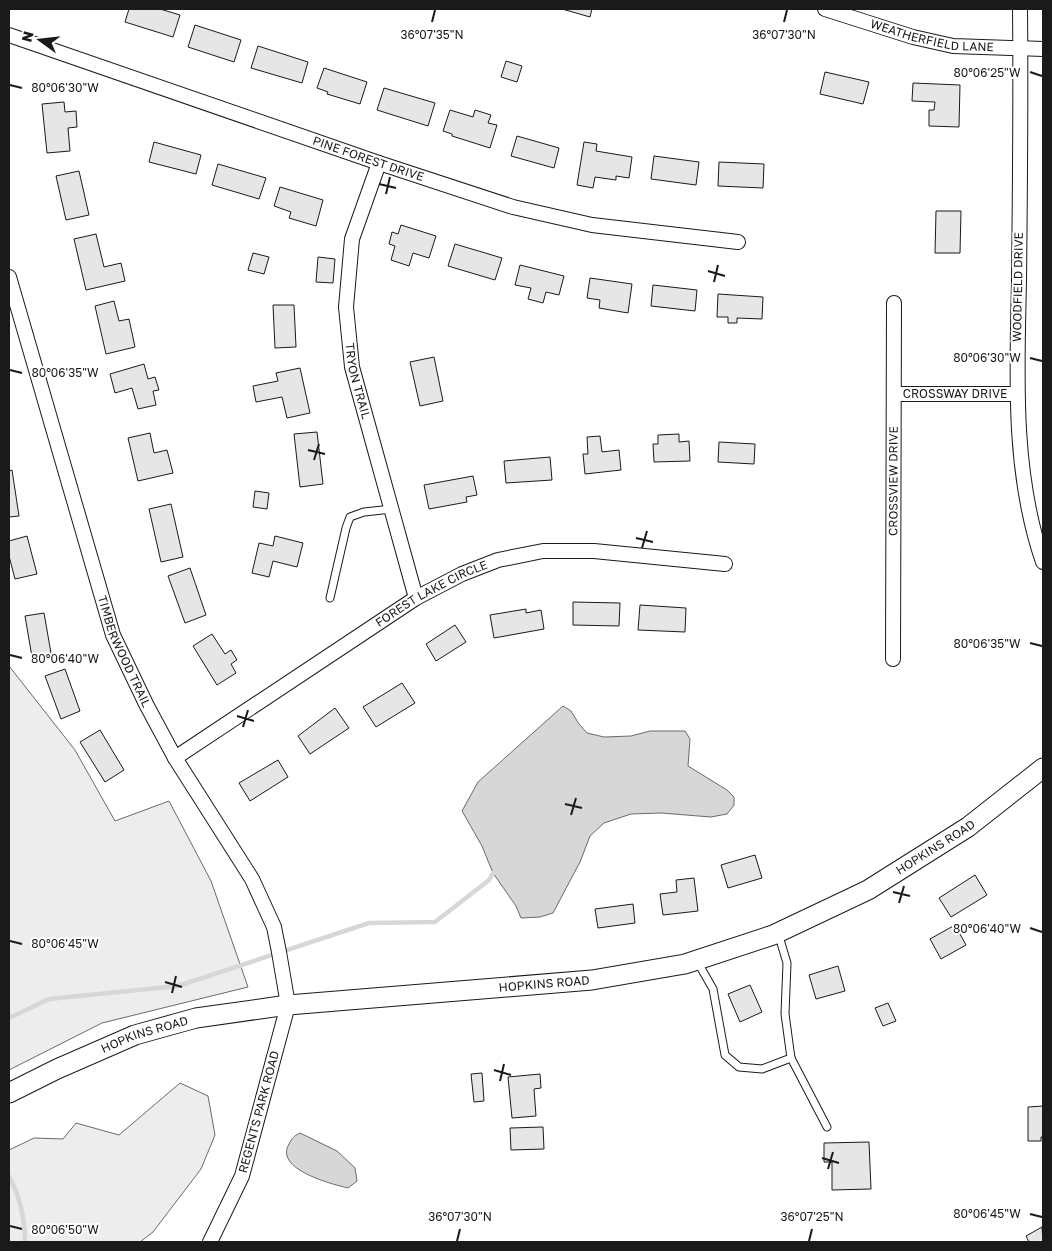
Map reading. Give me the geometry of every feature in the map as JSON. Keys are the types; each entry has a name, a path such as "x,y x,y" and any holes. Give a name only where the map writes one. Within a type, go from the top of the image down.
{"main road":[{"name":"HOPKINS ROAD","path":"9,1093 57,1069 135,1035 196,1018 288,1005 592,980 685,964 778,933 868,890 968,827 1043,768"}],"street":[{"name":"WEATHERFIELD LANE","path":"825,9 913,37 954,46 1043,49"},
{"name":"WOODFIELD DRIVE","path":"1020,9 1017,394 1021,464 1028,512 1043,562"},
{"name":"PINE FOREST DRIVE","path":"9,36 513,207 592,225 738,242"},
{"name":"TRYON TRAIL","path":"379,162 352,239 346,307 352,367 416,598"},
{"name":"TIMBERWOOD TRAIL","path":"9,277 113,635 146,704 175,758 252,880 274,927 288,1005"},
{"name":"CROSSVIEW DRIVE","path":"893,659 894,303"},
{"name":"CROSSWAY DRIVE","path":"894,394 1017,394"},
{"name":"FOREST LAKE CIRCLE","path":"175,758 416,598 462,574 498,560 543,551 594,552 725,564"},
{"name":"REGENTS PARK ROAD","path":"210,1242 242,1176 288,1005"}],"lane":[{"path":"330,598 350,517 364,512 392,510"},
{"path":"778,933 787,963 786,1014 791,1058 827,1127"},
{"path":"696,960 713,989 724,1055 739,1068 762,1069 791,1058"}],"shaded area":[{"path":"9,666 75,750 115,821 169,801 211,881 248,987 102,1023 9,1070"},
{"path":"563,706 571,711 587,733 604,737 631,736 650,731 685,731 690,739 688,766 727,790 734,797 734,805 727,814 711,817 661,813 631,814 604,823 590,836 580,862 553,913 540,917 521,918 516,906 493,873 482,846 462,811 478,782"},
{"path":"180,1083 208,1096 215,1135 201,1169 153,1232 140,1242 9,1242 9,1150 34,1138 63,1139 76,1123 119,1135"},
{"path":"300,1133 337,1151 355,1168 357,1181 348,1188 318,1179 297,1168 290,1161 287,1153 291,1140"}],"building":[{"path":"129,9 160,9 180,15 173,37 125,22"},
{"path":"562,9 592,9 590,17"},
{"path":"195,25 241,40 234,62 188,47"},
{"path":"258,46 308,62 302,83 251,68"},
{"path":"506,61 522,66 517,82 501,77"},
{"path":"324,68 367,82 360,104 327,94 328,92 317,88"},
{"path":"825,72 869,82 863,104 820,94"},
{"path":"913,83 960,85 959,127 929,126 929,110 934,110 935,102 912,101"},
{"path":"384,88 435,103 428,126 377,110"},
{"path":"64,102 65,112 76,111 77,127 68,128 70,151 47,153 42,104"},
{"path":"450,110 473,117 475,110 491,115 488,123 497,125 490,148 452,136 452,134 443,131"},
{"path":"517,136 559,148 554,168 511,156"},
{"path":"154,142 201,155 196,174 149,162"},
{"path":"584,142 597,144 596,151 632,157 629,178 616,176 616,180 595,177 593,188 577,185"},
{"path":"654,156 699,162 696,185 651,179"},
{"path":"719,162 764,164 763,188 718,186"},
{"path":"218,164 266,178 259,199 212,185"},
{"path":"79,171 89,215 66,220 56,176"},
{"path":"280,187 323,200 316,226 289,218 291,212 274,206"},
{"path":"936,211 961,211 960,253 935,253"},
{"path":"401,225 436,236 429,258 413,253 409,266 391,260 395,246 389,244 392,232 398,234"},
{"path":"96,234 104,267 121,263 125,281 86,290 74,239"},
{"path":"455,244 502,258 495,280 448,266"},
{"path":"253,253 269,257 264,274 248,270"},
{"path":"318,257 335,259 333,283 316,282"},
{"path":"520,265 564,276 559,295 546,292 543,303 528,299 531,288 515,285"},
{"path":"590,278 632,284 628,313 599,308 600,300 587,298"},
{"path":"653,285 697,290 695,311 651,306"},
{"path":"718,294 763,297 762,319 737,318 737,323 728,323 728,317 717,317"},
{"path":"114,301 119,321 129,319 135,347 106,354 95,306"},
{"path":"273,305 294,305 296,347 275,348"},
{"path":"434,357 443,401 420,406 410,362"},
{"path":"144,364 148,379 155,377 159,390 153,391 156,405 138,409 132,388 115,393 110,374"},
{"path":"300,368 310,413 287,418 282,397 256,402 253,386 278,381 276,373"},
{"path":"317,432 323,484 300,487 294,434"},
{"path":"150,433 154,453 167,450 173,473 138,481 128,438"},
{"path":"679,434 679,442 689,441 690,461 654,462 653,444 658,444 658,435"},
{"path":"600,436 602,452 619,450 621,470 585,474 583,454 588,454 587,437"},
{"path":"719,442 755,444 754,464 718,462"},
{"path":"550,457 552,480 506,483 504,461"},
{"path":"12,470 19,516 9,517 9,471"},
{"path":"473,476 477,495 466,497 467,502 429,509 424,485"},
{"path":"255,491 269,493 267,509 253,507"},
{"path":"171,504 183,557 161,562 149,509"},
{"path":"27,536 37,574 15,579 9,556 9,541"},
{"path":"275,536 303,543 297,567 273,561 269,577 252,573 259,543 273,546"},
{"path":"190,568 206,615 185,623 168,576"},
{"path":"573,602 620,603 619,626 573,625"},
{"path":"640,605 686,608 685,632 638,630"},
{"path":"526,609 526,613 541,610 544,629 494,638 490,615"},
{"path":"44,613 51,653 32,657 25,616"},
{"path":"455,625 466,642 436,661 426,644"},
{"path":"212,634 225,654 231,650 237,660 231,664 236,673 217,685 193,646"},
{"path":"65,669 80,711 61,719 45,676"},
{"path":"402,683 415,703 376,727 363,707"},
{"path":"335,708 349,728 310,754 298,736"},
{"path":"100,730 124,770 105,782 80,742"},
{"path":"278,760 288,777 250,801 239,783"},
{"path":"755,855 762,878 728,888 721,865"},
{"path":"975,875 987,895 951,917 939,898"},
{"path":"694,878 698,911 663,915 660,894 677,892 676,880"},
{"path":"633,904 635,923 598,928 595,909"},
{"path":"955,925 966,945 941,959 930,939"},
{"path":"838,966 845,991 816,999 809,975"},
{"path":"750,985 762,1012 740,1022 728,994"},
{"path":"888,1003 896,1021 883,1026 875,1008"},
{"path":"482,1073 484,1101 474,1102 471,1074"},
{"path":"540,1074 541,1088 534,1089 536,1116 512,1118 508,1077"},
{"path":"1043,1106 1043,1137 1041,1137 1041,1141 1028,1141 1028,1107"},
{"path":"543,1127 544,1149 511,1150 510,1128"},
{"path":"869,1142 871,1189 832,1190 832,1162 824,1162 824,1143"},
{"path":"1042,1227 1043,1242 1029,1242 1026,1236"}],"waterway":[{"path":"9,1018 49,999 178,986 369,923 435,922 489,880 493,873"},
{"path":"9,1176 21,1208 25,1242"}]}
